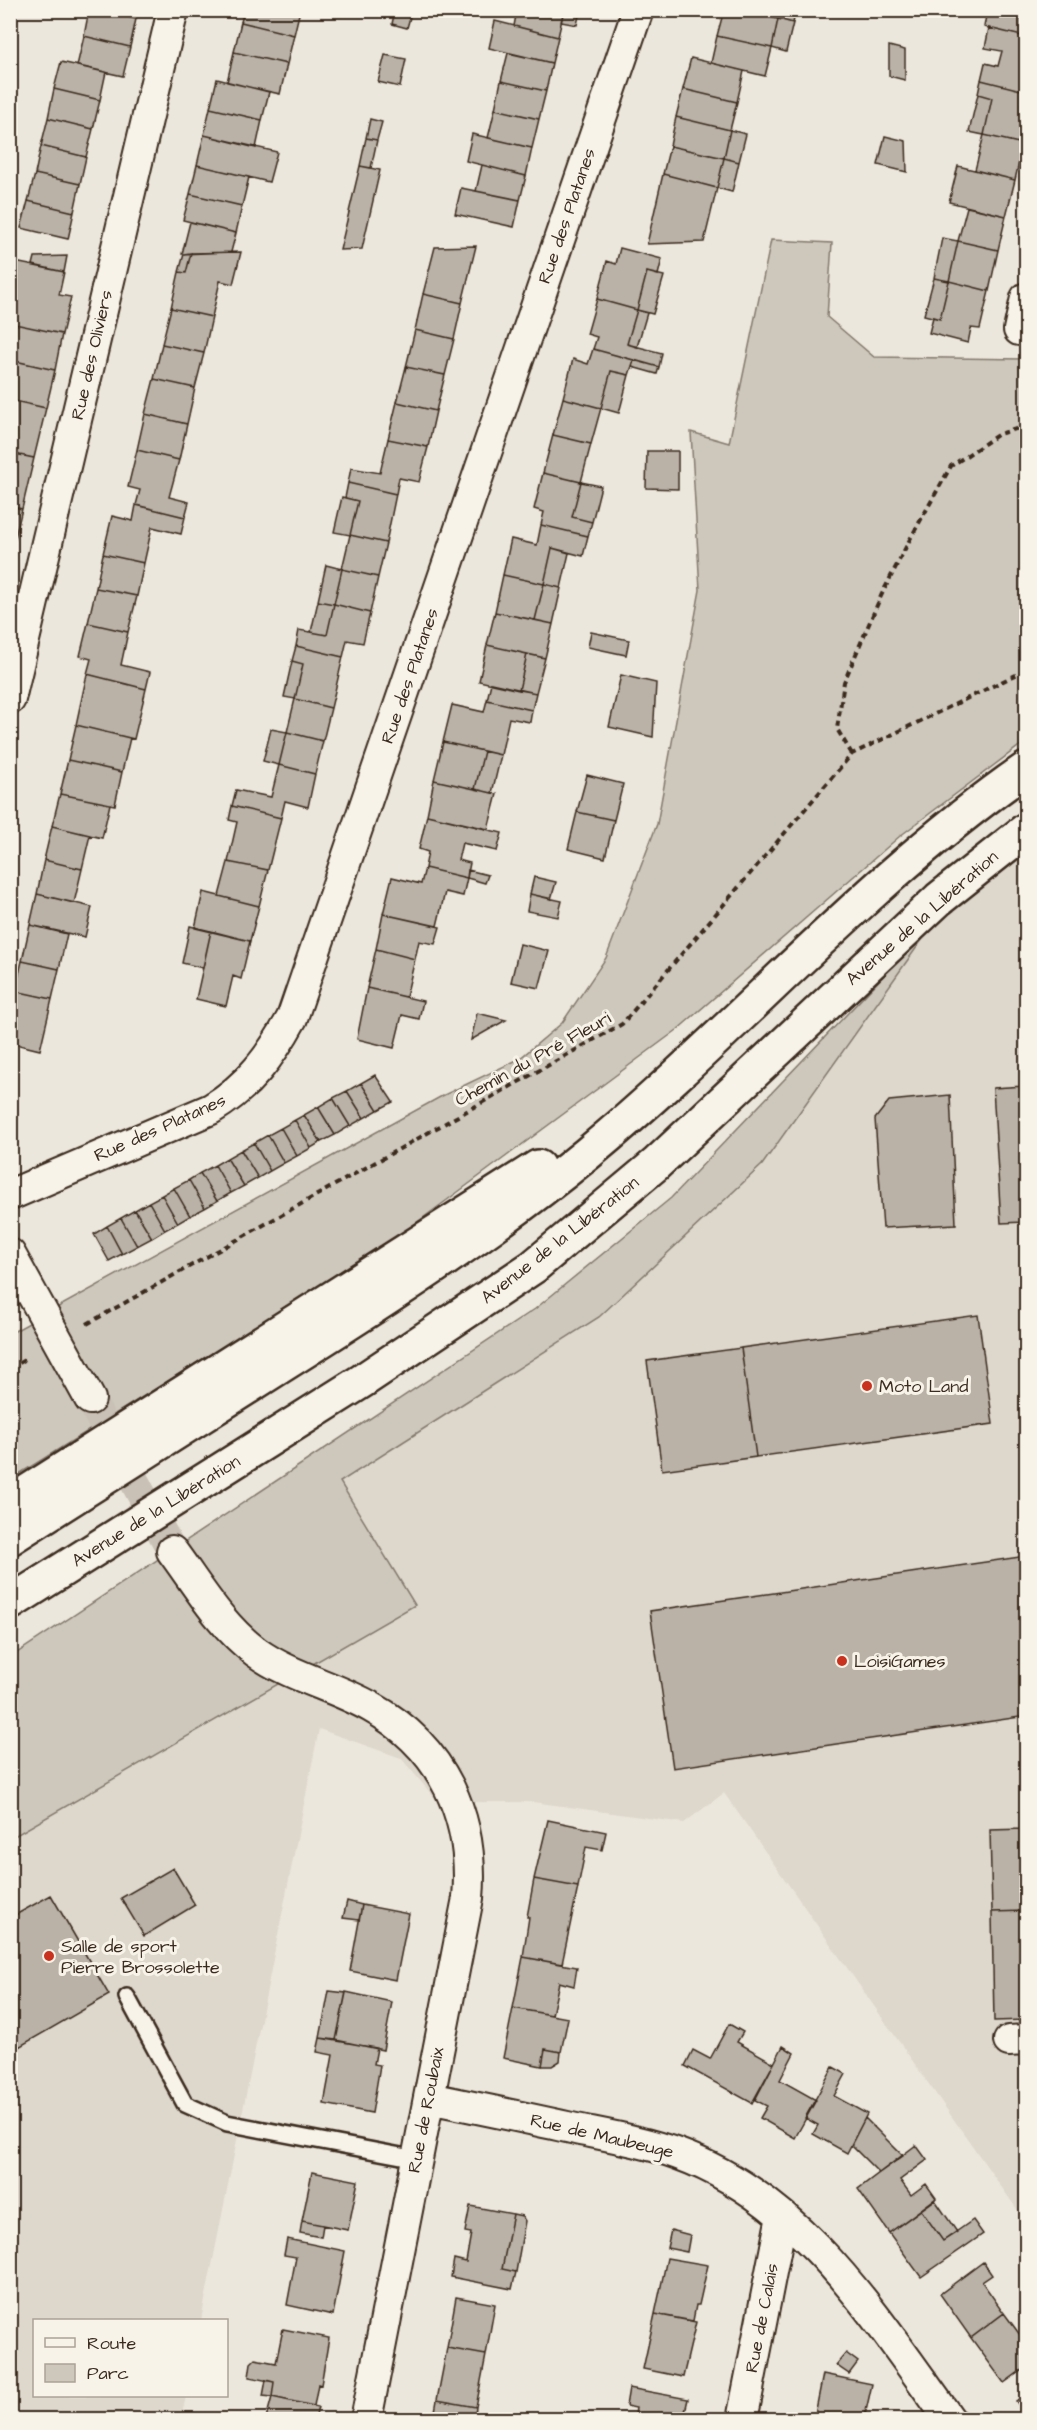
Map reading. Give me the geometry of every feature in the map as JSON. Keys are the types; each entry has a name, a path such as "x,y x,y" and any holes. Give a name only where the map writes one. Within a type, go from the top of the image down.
{"highway":[{"path":"10,1538 368,1311 539,1192 589,1152 666,1084 893,874 1026,769"},
{"name":"Avenue de la Libération","path":"10,1603 362,1381 533,1267 665,1156 851,979 939,899 1026,830"},
{"path":"10,1503 666,1084"}],"street":[{"name":"Rue des Oliviers","path":"10,699 172,10"},
{"name":"Rue des Platanes","path":"10,1195 211,1109 228,1099 258,1072 292,1018 638,10"},
{"path":"1019,330 1026,298"},
{"path":"10,1254 90,1399"},
{"name":"Rue de Roubaix","path":"172,1551 214,1610 242,1640 272,1662 307,1680 370,1706 423,1748 447,1783 467,1836 470,1879 468,1898 366,2420"},
{"name":"Rue de Maubeuge","path":"429,2098 633,2140 677,2154 720,2173 782,2216 820,2251 851,2286 950,2420"},
{"name":"Rue de Calais","path":"742,2420 782,2216"}],"lane":[{"path":"127,1997 185,2104 226,2123 417,2159"}],"path":[{"path":"852,754 837,729 844,682 881,596 909,541 951,466 999,434 1026,426"},
{"name":"Chemin du Pré Fleuri","path":"10,1368 622,1024 852,754 1026,670"}],"shaded area":[{"path":"1026,854 1026,2222 724,1793 684,1823 533,1802 438,1802 401,1758 319,1729 201,2319 33,2319 33,2397 186,2397 181,2419 11,2419 10,1838 414,1605 340,1482 599,1317 762,1165 934,923"}],"green space":[{"path":"771,240 832,243 827,317 874,357 1026,359 1026,741 900,836 677,1030 389,1243 11,1479 11,1333 442,1096 519,1059 562,1023 606,958 657,824 700,590 691,432 729,443"},
{"path":"934,923 762,1165 599,1317 340,1482 415,1605 11,1838 11,1657 535,1309 671,1198"}],"building":[{"path":"89,10 99,10 136,19 130,47 84,36"},
{"path":"99,10 138,10 136,19"},
{"path":"244,10 300,10 294,35 241,22"},
{"path":"395,10 412,10 407,28 392,24"},
{"path":"517,10 564,10 558,37 514,26"},
{"path":"564,10 580,11 577,25 561,22"},
{"path":"724,10 742,10 778,19 772,48 717,36"},
{"path":"742,10 780,10 778,19"},
{"path":"780,10 796,10 793,23 778,19"},
{"path":"987,10 1026,10 1026,37 984,27"},
{"path":"778,19 793,23 786,52 772,48"},
{"path":"495,21 558,37 552,63 489,48"},
{"path":"241,22 294,35 287,64 234,52"},
{"path":"989,28 1026,37 1025,91 981,80 985,63 998,66 1002,51 985,48"},
{"path":"84,36 130,47 123,76 77,66"},
{"path":"717,36 772,48 765,76 711,63"},
{"path":"889,46 905,50 905,80 889,76"},
{"path":"234,52 287,64 280,94 227,82"},
{"path":"508,53 552,63 546,91 501,81"},
{"path":"385,55 406,59 400,87 378,82"},
{"path":"691,58 744,71 737,102 683,89"},
{"path":"61,62 106,72 100,100 54,89"},
{"path":"217,79 269,92 262,120 210,108"},
{"path":"981,80 1025,91 1021,105 1026,106 1023,144 984,135 992,98 978,94"},
{"path":"501,81 546,91 539,119 495,109"},
{"path":"54,89 100,100 93,129 48,118"},
{"path":"683,89 737,102 730,130 676,117"},
{"path":"978,94 992,98 984,135 969,132"},
{"path":"210,108 262,120 256,148 204,135"},
{"path":"495,109 539,119 532,148 488,138"},
{"path":"676,117 730,130 724,158 670,146"},
{"path":"48,118 93,129 86,157 41,146"},
{"path":"370,119 382,122 377,140 366,138"},
{"path":"730,130 746,134 739,162 724,158"},
{"path":"472,134 532,148 526,176 466,161"},
{"path":"204,135 277,152 269,182 197,165"},
{"path":"984,135 1023,144 1015,180 975,170"},
{"path":"885,136 906,141 907,172 878,165"},
{"path":"366,138 377,140 371,168 360,166"},
{"path":"41,146 86,157 80,184 35,174"},
{"path":"670,146 724,158 717,188 663,174"},
{"path":"724,158 739,162 732,192 717,188"},
{"path":"197,165 249,177 242,206 190,194"},
{"path":"482,165 526,176 520,200 476,191"},
{"path":"360,166 380,170 362,249 340,250"},
{"path":"958,166 1015,180 1006,216 949,202"},
{"path":"35,174 80,184 74,212 28,201"},
{"path":"663,174 717,188 704,242 647,244"},
{"path":"461,188 520,200 514,227 455,214"},
{"path":"190,194 242,206 236,233 183,220"},
{"path":"28,201 74,212 68,239 21,228"},
{"path":"967,207 1006,216 998,250 958,241"},
{"path":"190,222 236,233 231,252 182,254"},
{"path":"942,238 958,241 949,281 934,278"},
{"path":"958,241 998,250 989,291 949,281"},
{"path":"476,246 462,303 423,294 435,247"},
{"path":"620,248 662,259 658,275 647,272 637,310 597,299 607,261 616,264"},
{"path":"241,252 233,284 220,281 212,317 171,308 179,272 186,273 191,253"},
{"path":"191,253 186,273 179,272 184,254"},
{"path":"67,256 64,272 33,265 35,257"},
{"path":"10,261 64,272 59,295 71,297 62,334 10,323 12,282 10,282"},
{"path":"647,272 664,276 653,314 637,310"},
{"path":"934,278 949,281 940,319 924,315"},
{"path":"949,281 989,291 980,329 971,328 968,343 929,333 933,317 940,319"},
{"path":"423,294 462,303 454,339 415,330"},
{"path":"597,299 637,310 627,344 662,353 659,367 593,349 597,337 587,334"},
{"path":"171,308 212,317 204,353 162,344"},
{"path":"637,310 647,313 637,347 627,344"},
{"path":"10,323 62,334 55,370 10,360"},
{"path":"415,330 454,339 445,375 406,367"},
{"path":"162,344 204,353 195,388 154,379"},
{"path":"593,349 634,360 629,375 611,371 601,408 563,398 573,359 588,364"},
{"path":"11,360 55,370 46,408 10,400"},
{"path":"634,360 659,367 657,374 632,367"},
{"path":"406,367 445,375 436,411 397,402"},
{"path":"611,371 629,375 619,413 601,408"},
{"path":"154,379 195,388 187,424 145,414"},
{"path":"563,398 601,408 591,444 553,435"},
{"path":"10,400 46,408 34,458 10,453"},
{"path":"397,402 436,411 428,447 388,439"},
{"path":"145,414 187,424 179,460 137,450"},
{"path":"553,435 591,444 581,482 543,473"},
{"path":"388,439 428,447 419,482 399,478 396,494 348,483 351,468 380,473"},
{"path":"137,450 179,460 169,497 189,502 185,517 136,505 140,490 128,487"},
{"path":"647,451 678,451 678,489 646,488"},
{"path":"10,453 34,458 22,509 10,506"},
{"path":"543,473 581,482 572,517 592,522 588,536 541,525 544,512 534,509"},
{"path":"581,482 601,486 592,522 572,517"},
{"path":"348,483 396,494 386,543 350,535 358,501 345,498"},
{"path":"342,497 358,501 350,535 334,532"},
{"path":"136,505 185,517 181,534 152,527 144,563 103,554 112,516 133,521"},
{"path":"10,506 22,509 13,546 10,546"},
{"path":"541,525 588,536 583,556 552,548 544,584 503,575 511,539 537,545"},
{"path":"350,535 386,543 378,577 342,569"},
{"path":"552,548 569,553 561,588 544,584"},
{"path":"103,554 144,563 137,596 96,588"},
{"path":"326,565 342,569 334,604 318,601"},
{"path":"342,569 378,577 370,613 334,604"},
{"path":"503,575 544,584 535,620 495,612"},
{"path":"544,584 561,588 553,624 535,620"},
{"path":"96,588 137,596 128,632 88,623"},
{"path":"318,601 334,604 327,635 311,632"},
{"path":"334,604 370,613 363,643 347,640 343,657 296,646 299,630 327,635"},
{"path":"495,612 553,624 545,658 487,645"},
{"path":"88,623 128,632 121,665 150,672 146,689 87,674 91,659 80,656"},
{"path":"591,632 629,640 626,655 588,647"},
{"path":"487,645 527,654 519,690 479,681"},
{"path":"296,646 343,657 331,708 295,699 303,664 292,661"},
{"path":"527,654 545,658 536,693 519,690"},
{"path":"292,661 303,664 295,699 284,697"},
{"path":"87,674 146,689 134,739 76,725"},
{"path":"621,675 656,683 653,737 609,727"},
{"path":"491,683 536,693 532,710 487,700"},
{"path":"295,699 331,708 323,741 287,732"},
{"path":"487,700 532,710 530,722 509,718 501,755 443,742 452,705 484,712"},
{"path":"76,725 130,738 122,772 68,760"},
{"path":"271,729 287,732 279,765 263,761"},
{"path":"287,732 323,741 315,774 279,765"},
{"path":"443,742 484,751 475,789 434,780"},
{"path":"484,751 501,755 492,793 475,789"},
{"path":"68,760 122,772 115,805 60,794"},
{"path":"279,765 315,774 308,807 285,801 281,818 232,806 236,790 271,797"},
{"path":"587,775 623,784 614,820 577,812"},
{"path":"434,780 497,794 488,829 427,815"},
{"path":"60,794 110,804 102,838 52,826"},
{"path":"232,806 281,818 268,870 228,862 237,822 229,820"},
{"path":"577,812 614,820 605,858 568,849"},
{"path":"427,815 502,833 497,851 462,843 458,860 470,863 467,878 425,868 428,852 419,849"},
{"path":"52,826 90,835 82,869 44,860"},
{"path":"44,860 82,869 74,903 37,894"},
{"path":"228,862 268,870 259,906 219,896"},
{"path":"425,868 467,878 463,896 445,892 437,926 383,914 392,877 421,884"},
{"path":"468,870 488,875 485,883 467,878"},
{"path":"534,877 556,882 551,899 530,894"},
{"path":"203,892 259,906 250,941 195,928"},
{"path":"37,894 92,907 85,937 30,925"},
{"path":"530,894 562,901 558,917 527,911"},
{"path":"383,914 440,927 435,944 419,941 415,959 376,949"},
{"path":"30,925 67,934 59,969 22,961"},
{"path":"190,926 211,931 203,968 182,963"},
{"path":"211,931 250,941 241,979 233,976 226,1006 196,999"},
{"path":"520,944 549,951 539,988 511,982"},
{"path":"376,949 415,959 406,997 367,988"},
{"path":"22,961 59,969 52,999 15,991"},
{"path":"367,988 423,1001 419,1019 402,1015 394,1048 357,1039"},
{"path":"15,991 52,999 40,1050 11,1043 14,1027 10,1027 10,1008"},
{"path":"477,1013 506,1020 471,1040"},
{"path":"375,1075 393,1102 378,1110 361,1083"},
{"path":"361,1083 378,1110 364,1118 347,1091"},
{"path":"1026,1086 1026,1222 1001,1223 993,1088"},
{"path":"347,1091 364,1118 350,1126 333,1098"},
{"path":"950,1095 956,1224 883,1228 875,1119 889,1101"},
{"path":"333,1098 350,1126 335,1135 318,1107"},
{"path":"318,1107 335,1135 321,1142 304,1115"},
{"path":"304,1115 321,1142 311,1148 295,1120"},
{"path":"295,1120 311,1148 297,1156 281,1128"},
{"path":"281,1128 297,1156 284,1163 268,1135"},
{"path":"268,1135 284,1163 270,1171 254,1143"},
{"path":"254,1143 270,1171 258,1178 241,1150"},
{"path":"241,1150 258,1178 244,1186 227,1158"},
{"path":"227,1158 244,1186 231,1193 215,1165"},
{"path":"215,1165 231,1193 217,1201 200,1173"},
{"path":"200,1173 217,1201 205,1208 189,1180"},
{"path":"189,1180 205,1208 190,1216 174,1188"},
{"path":"174,1188 190,1216 178,1223 162,1195"},
{"path":"162,1195 178,1223 165,1230 149,1202"},
{"path":"149,1202 165,1230 152,1238 135,1210"},
{"path":"135,1210 152,1238 137,1246 121,1218"},
{"path":"121,1218 137,1246 122,1254 107,1226"},
{"path":"107,1226 122,1254 109,1261 94,1234"},
{"name":"Moto Land","path":"978,1315 993,1424 756,1457 741,1348"},
{"path":"741,1348 756,1457 662,1470 647,1361"},
{"name":"LoisiGames","path":"1026,1556 1026,1716 673,1768 650,1611"},
{"path":"548,1820 606,1832 602,1850 586,1847 578,1887 534,1879"},
{"path":"1026,1829 1026,1911 992,1912 990,1830"},
{"path":"173,1868 195,1905 144,1936 121,1898"},
{"path":"534,1879 578,1887 562,1964 523,1957"},
{"name":"Salle de sport Pierre Brossolette","path":"51,1895 109,1995 10,2052 10,1918"},
{"path":"347,1901 362,1905 359,1920 343,1918"},
{"path":"362,1905 409,1914 396,1980 350,1971"},
{"path":"1026,1911 1026,2020 994,2021 992,1912"},
{"path":"523,1957 577,1967 574,1986 559,1982 552,2015 513,2008"},
{"path":"329,1991 346,1993 336,2040 320,2038"},
{"path":"346,1992 392,2002 383,2050 336,2040"},
{"path":"513,2008 568,2018 561,2052 545,2049 542,2066 503,2058"},
{"path":"729,2024 743,2032 737,2042 774,2063 752,2103 685,2066 693,2050 710,2059"},
{"path":"320,2038 377,2048 374,2064 380,2065 372,2113 324,2104 333,2055 317,2052"},
{"path":"783,2046 794,2053 780,2080 816,2100 795,2138 760,2118 767,2106 755,2100"},
{"path":"545,2049 561,2052 560,2061 552,2066 542,2066"},
{"path":"833,2067 846,2074 834,2096 867,2114 847,2153 813,2134 818,2125 805,2118"},
{"path":"865,2118 903,2156 879,2173 851,2145"},
{"path":"916,2145 927,2160 900,2180 911,2195 926,2184 936,2198 889,2233 858,2189"},
{"path":"312,2172 358,2181 348,2230 302,2221"},
{"path":"935,2200 957,2232 943,2241 921,2210"},
{"path":"470,2206 513,2214 502,2269 516,2272 512,2289 451,2277 454,2259 466,2262 471,2233 465,2232"},
{"path":"921,2210 943,2241 973,2220 983,2234 921,2277 889,2233"},
{"path":"513,2214 522,2216 525,2221 516,2272 502,2269"},
{"path":"302,2221 323,2225 321,2237 300,2233"},
{"path":"671,2230 690,2235 687,2252 667,2248"},
{"path":"287,2239 345,2251 333,2315 287,2305 296,2257 284,2255"},
{"path":"667,2258 708,2265 693,2321 655,2314"},
{"path":"983,2262 992,2275 982,2282 1004,2313 971,2338 940,2294"},
{"path":"456,2297 495,2304 486,2355 447,2348"},
{"path":"1004,2313 1026,2343 1026,2367 1004,2383 971,2338"},
{"path":"655,2314 696,2322 683,2377 643,2369"},
{"path":"283,2329 329,2338 321,2385 318,2384 314,2406 272,2397 274,2382 249,2377 251,2363 255,2359 276,2363"},
{"path":"447,2348 486,2355 476,2407 437,2400"},
{"path":"846,2353 858,2362 849,2374 836,2365"},
{"path":"823,2374 872,2384 864,2420 814,2420"},
{"path":"266,2380 274,2382 272,2397 263,2396"},
{"path":"629,2388 688,2399 684,2416 679,2415 678,2420 634,2420 636,2408 626,2406"},
{"path":"1026,2394 1026,2416 1016,2401"},
{"path":"272,2397 318,2407 315,2420 266,2419"},
{"path":"437,2400 476,2407 474,2420 429,2420 430,2416 434,2417"}],"tunnel":[{"path":"90,1399 172,1551"}],"place":[{"name":"Moto Land","path":"867,1386"},
{"name":"LoisiGames","path":"842,1661"},
{"name":"Salle de sport Pierre Brossolette","path":"49,1956"}]}
